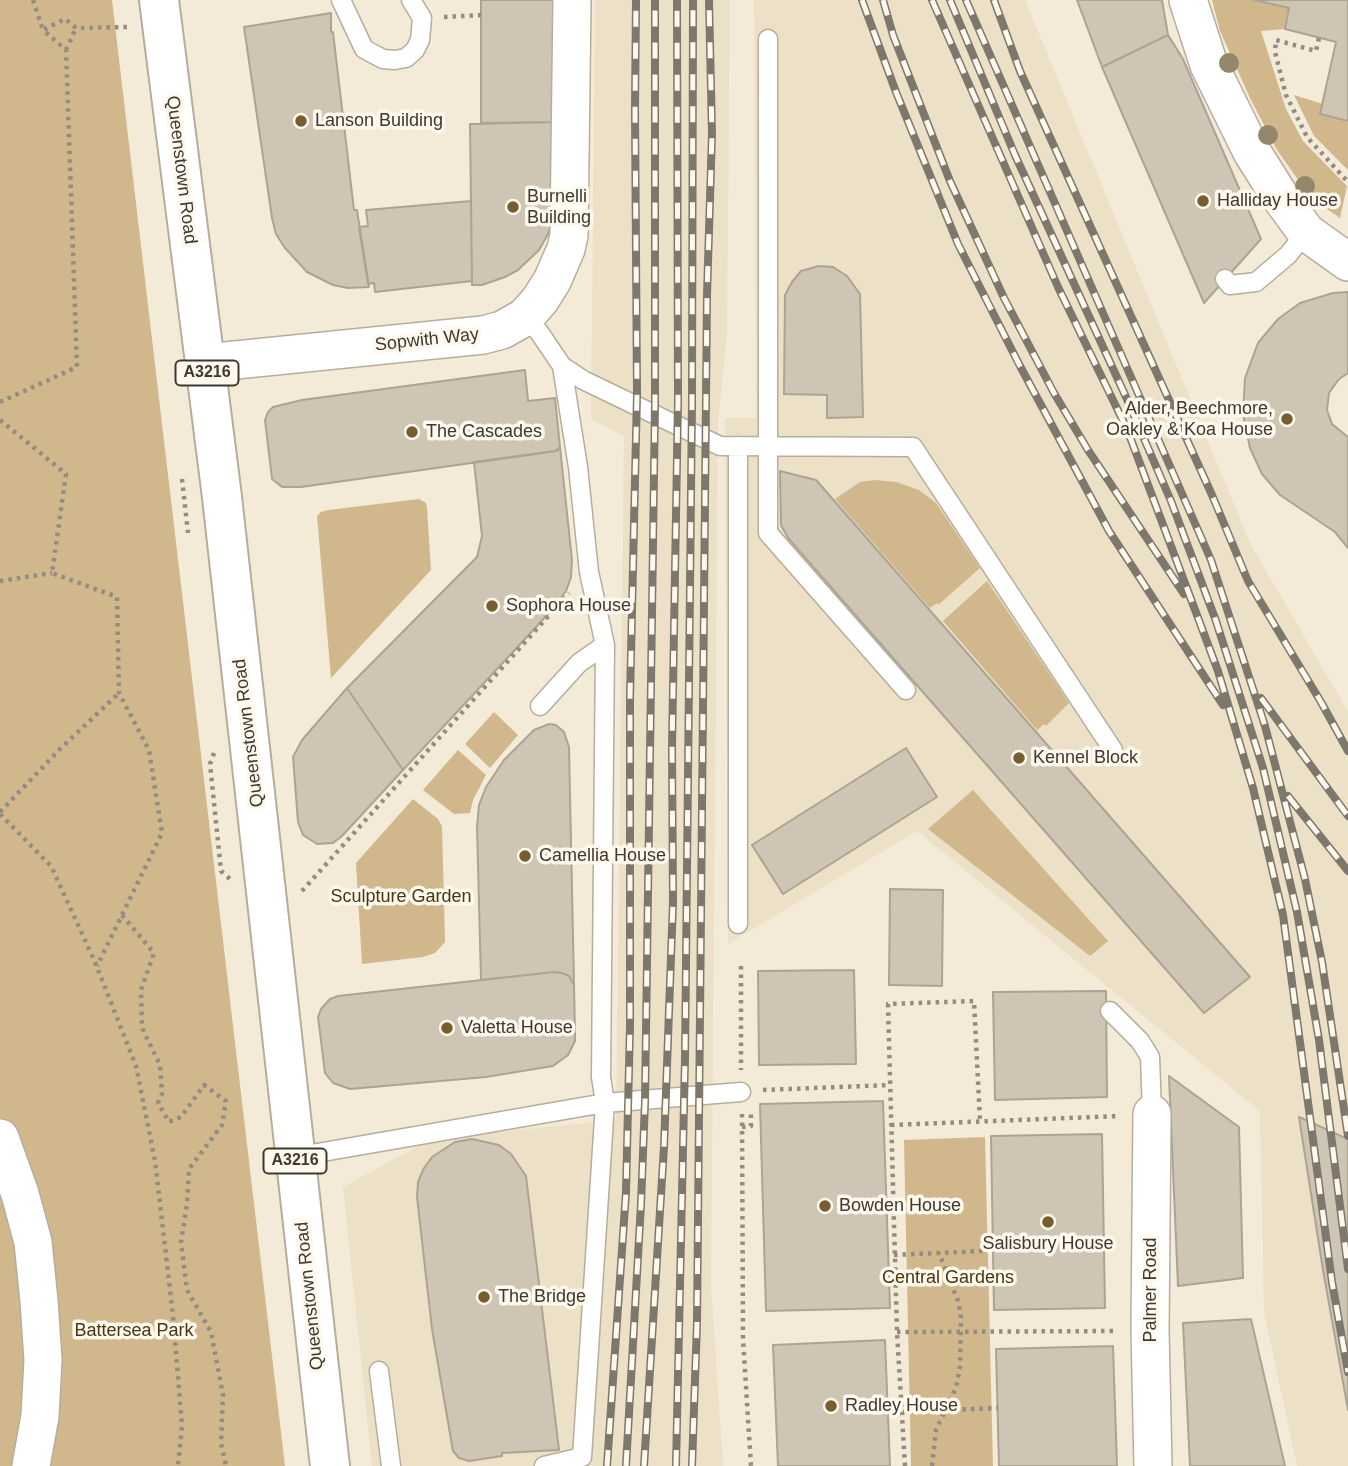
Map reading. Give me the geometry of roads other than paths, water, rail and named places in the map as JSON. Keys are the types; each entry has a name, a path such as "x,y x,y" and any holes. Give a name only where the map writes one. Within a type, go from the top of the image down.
{"main road":[{"name":"Queenstown Road","path":"159,0 206,363 330,1466"}],"street":[{"name":"Sopwith Way","path":"206,363 483,335 502,330 525,317 552,281 566,249 569,234 572,0"},
{"path":"1188,0 1209,65 1252,152 1306,232 1348,262"},
{"name":"Palmer Road","path":"1152,1114 1150,1330 1153,1466"},
{"path":"0,1138 20,1194 33,1242 39,1301 43,1371 40,1416 31,1466"}],"lane":[{"path":"341,0 365,49 383,59 406,58 415,50 420,40 422,18 411,0"},
{"path":"768,39 768,533 906,690"},
{"path":"1225,278 1230,285 1256,282 1292,251 1306,232"},
{"path":"525,317 539,332 562,366 583,380 720,446 913,447 1113,750"},
{"path":"544,1466 582,1457 605,1103 601,1076 605,645 589,572 578,467 562,366"},
{"path":"737,446 738,924"},
{"path":"540,706 579,663 605,645"},
{"path":"1110,1011 1140,1041 1150,1056 1152,1114"},
{"path":"295,1157 605,1103 748,1095"},
{"path":"379,1371 391,1466"}],"railway":[{"path":"607,1466 626,1192 630,1025 630,697 637,394 636,0"},
{"path":"626,1466 645,1102 655,403 655,0"},
{"path":"644,1466 664,1147 673,902 672,747 678,400 677,0"},
{"path":"676,1466 685,1058 693,0"},
{"path":"692,1466 697,1323 707,295 712,134 709,0"},
{"path":"862,0 958,244 1020,366 1109,531 1223,705"},
{"path":"883,0 893,35 950,181 1004,298 1054,393 1088,450 1184,594"},
{"path":"932,0 1058,287 1127,429 1218,671 1253,788 1283,915 1332,1282 1348,1372"},
{"path":"950,0 1015,155 1171,501 1216,621 1263,768 1297,912 1319,1040 1348,1269"},
{"path":"966,0 1211,560 1265,726 1305,879 1322,962 1348,1136"},
{"path":"994,0 1020,71 1212,495 1248,581 1348,751"},
{"path":"1261,698 1348,816"},
{"path":"1288,796 1348,871"}],"place":[{"name":"Lanson Building","path":"301,121"},
{"name":"Halliday House","path":"1203,201"},
{"name":"Burnelli Building","path":"513,207"},
{"name":"Alder, Beechmore, Oakley & Koa House","path":"1287,419"},
{"name":"The Cascades","path":"412,432"},
{"name":"Sophora House","path":"492,606"},
{"name":"Kennel Block","path":"1019,758"},
{"name":"Camellia House","path":"525,856"},
{"name":"Valetta House","path":"447,1028"},
{"name":"Bowden House","path":"825,1206"},
{"name":"Salisbury House","path":"1048,1222"},
{"name":"The Bridge","path":"484,1297"},
{"name":"Radley House","path":"831,1406"}],"park label":[{"name":"Sculpture Garden","path":"401,897"},
{"name":"Central Gardens","path":"948,1278"},
{"name":"Battersea Park","path":"134,1331"}]}
